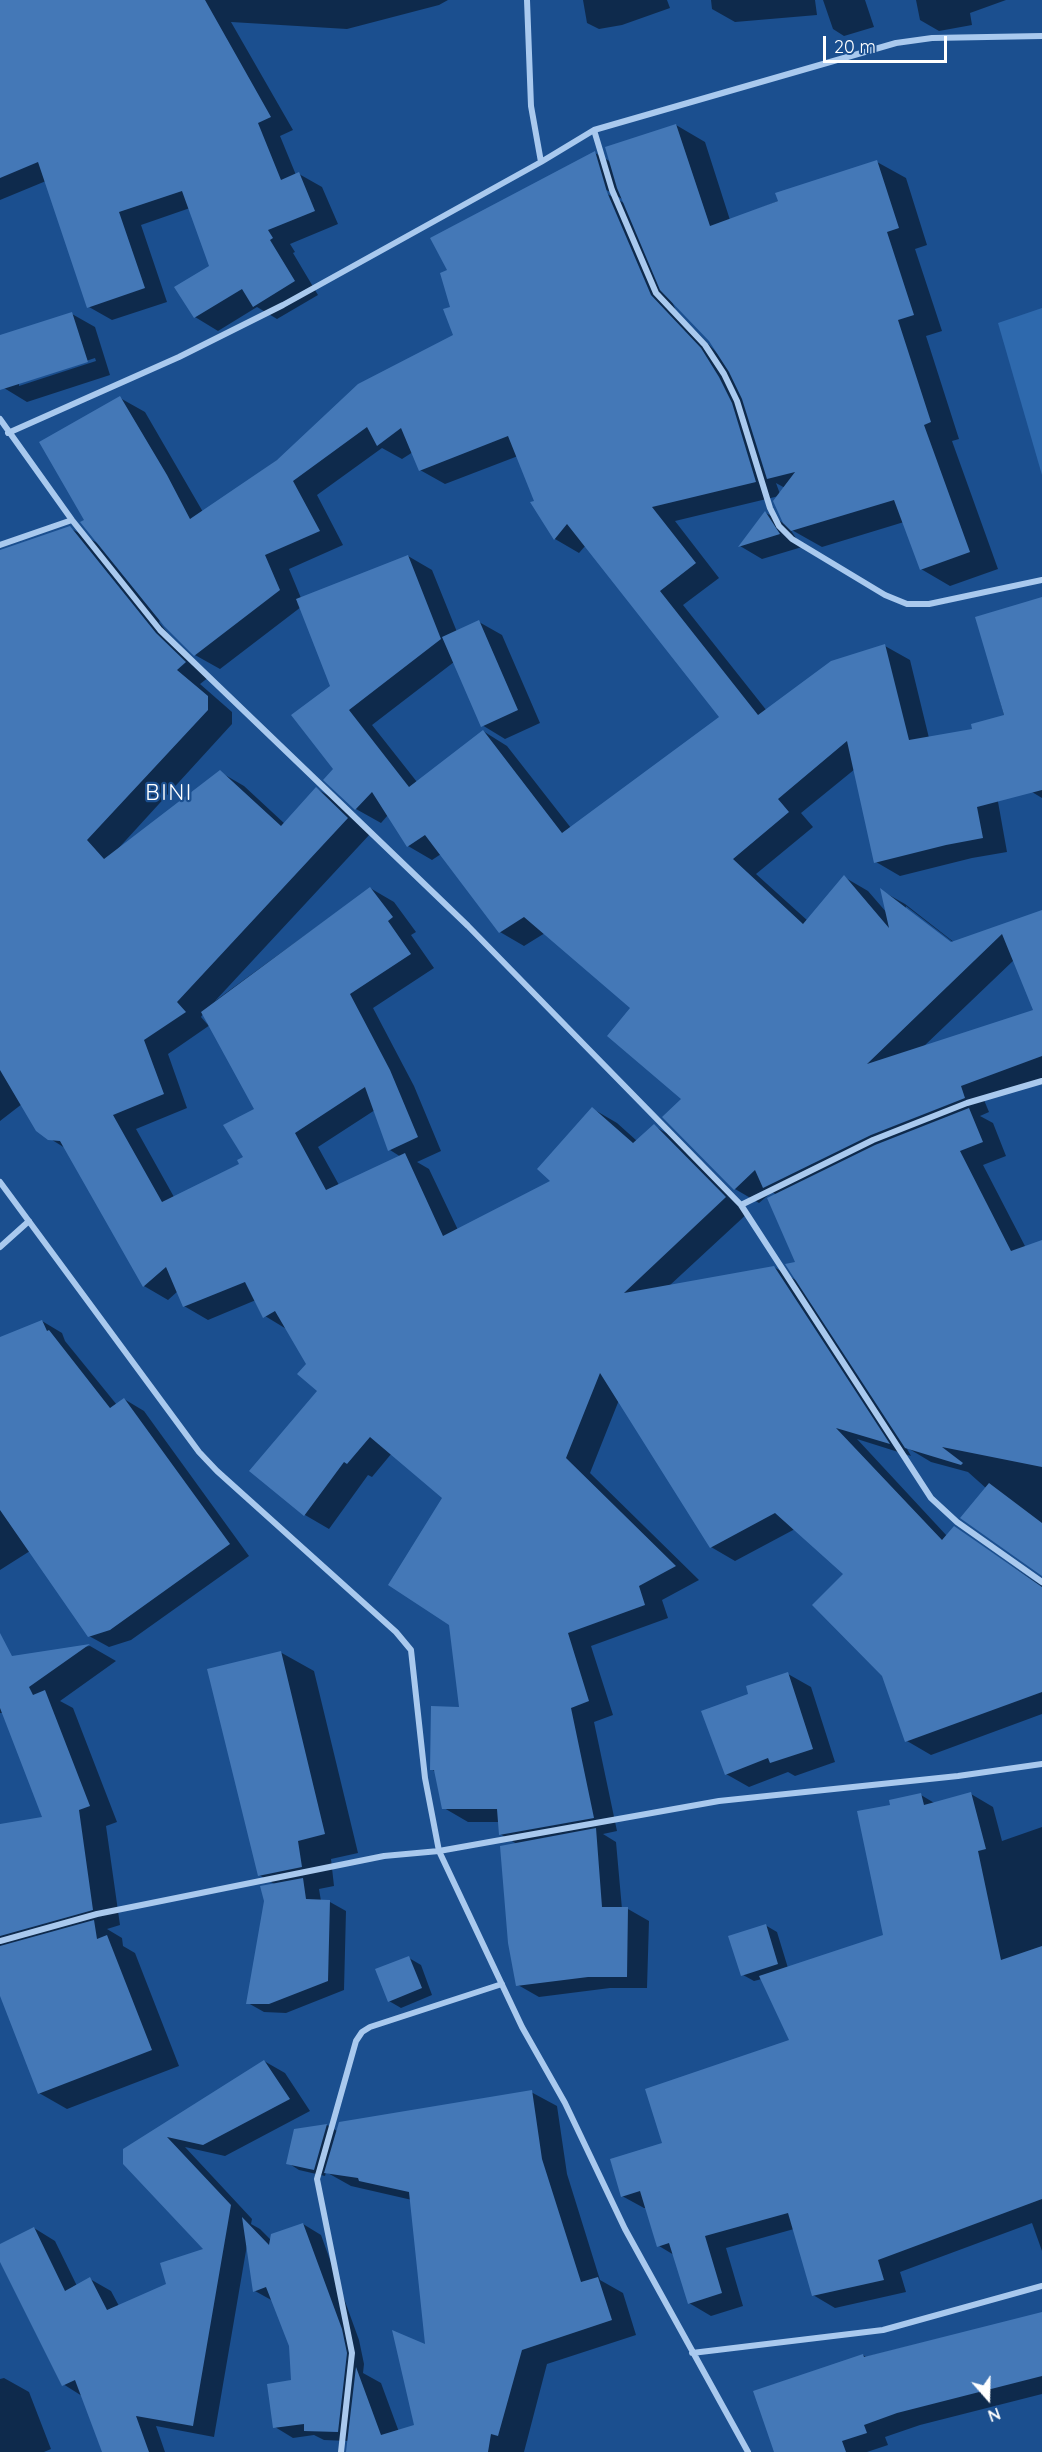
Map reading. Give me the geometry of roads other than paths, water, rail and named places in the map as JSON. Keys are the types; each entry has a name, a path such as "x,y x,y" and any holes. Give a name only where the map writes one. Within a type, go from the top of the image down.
{"street":[{"path":"527,0 531,106 542,162"},
{"path":"8,433 179,357 263,315 542,162 594,130 896,43 932,38 1042,36"},
{"path":"594,130 612,190 656,293 705,345 737,400 770,508 779,526 792,538 838,567 885,595 907,604 929,604 1042,580"},
{"path":"0,419 72,520 160,630 468,926 741,1205 931,1498 957,1522 1042,1582"},
{"path":"0,545 72,520"},
{"path":"741,1205 873,1140 967,1103 1042,1081"},
{"path":"0,1182 200,1452 217,1471 396,1632 411,1650 425,1778 440,1851 522,2027 565,2103 626,2229 748,2452"},
{"path":"0,1247 29,1221"},
{"path":"0,1941 109,1912 384,1856 440,1851 719,1801 958,1776 1042,1764"},
{"path":"341,2452 352,2353 323,2203 317,2191 317,2179 356,2041 370,2026 502,1984"},
{"path":"692,2353 883,2330 1042,2286"}],"district":[{"name":"BINI","path":"169,793"}]}
